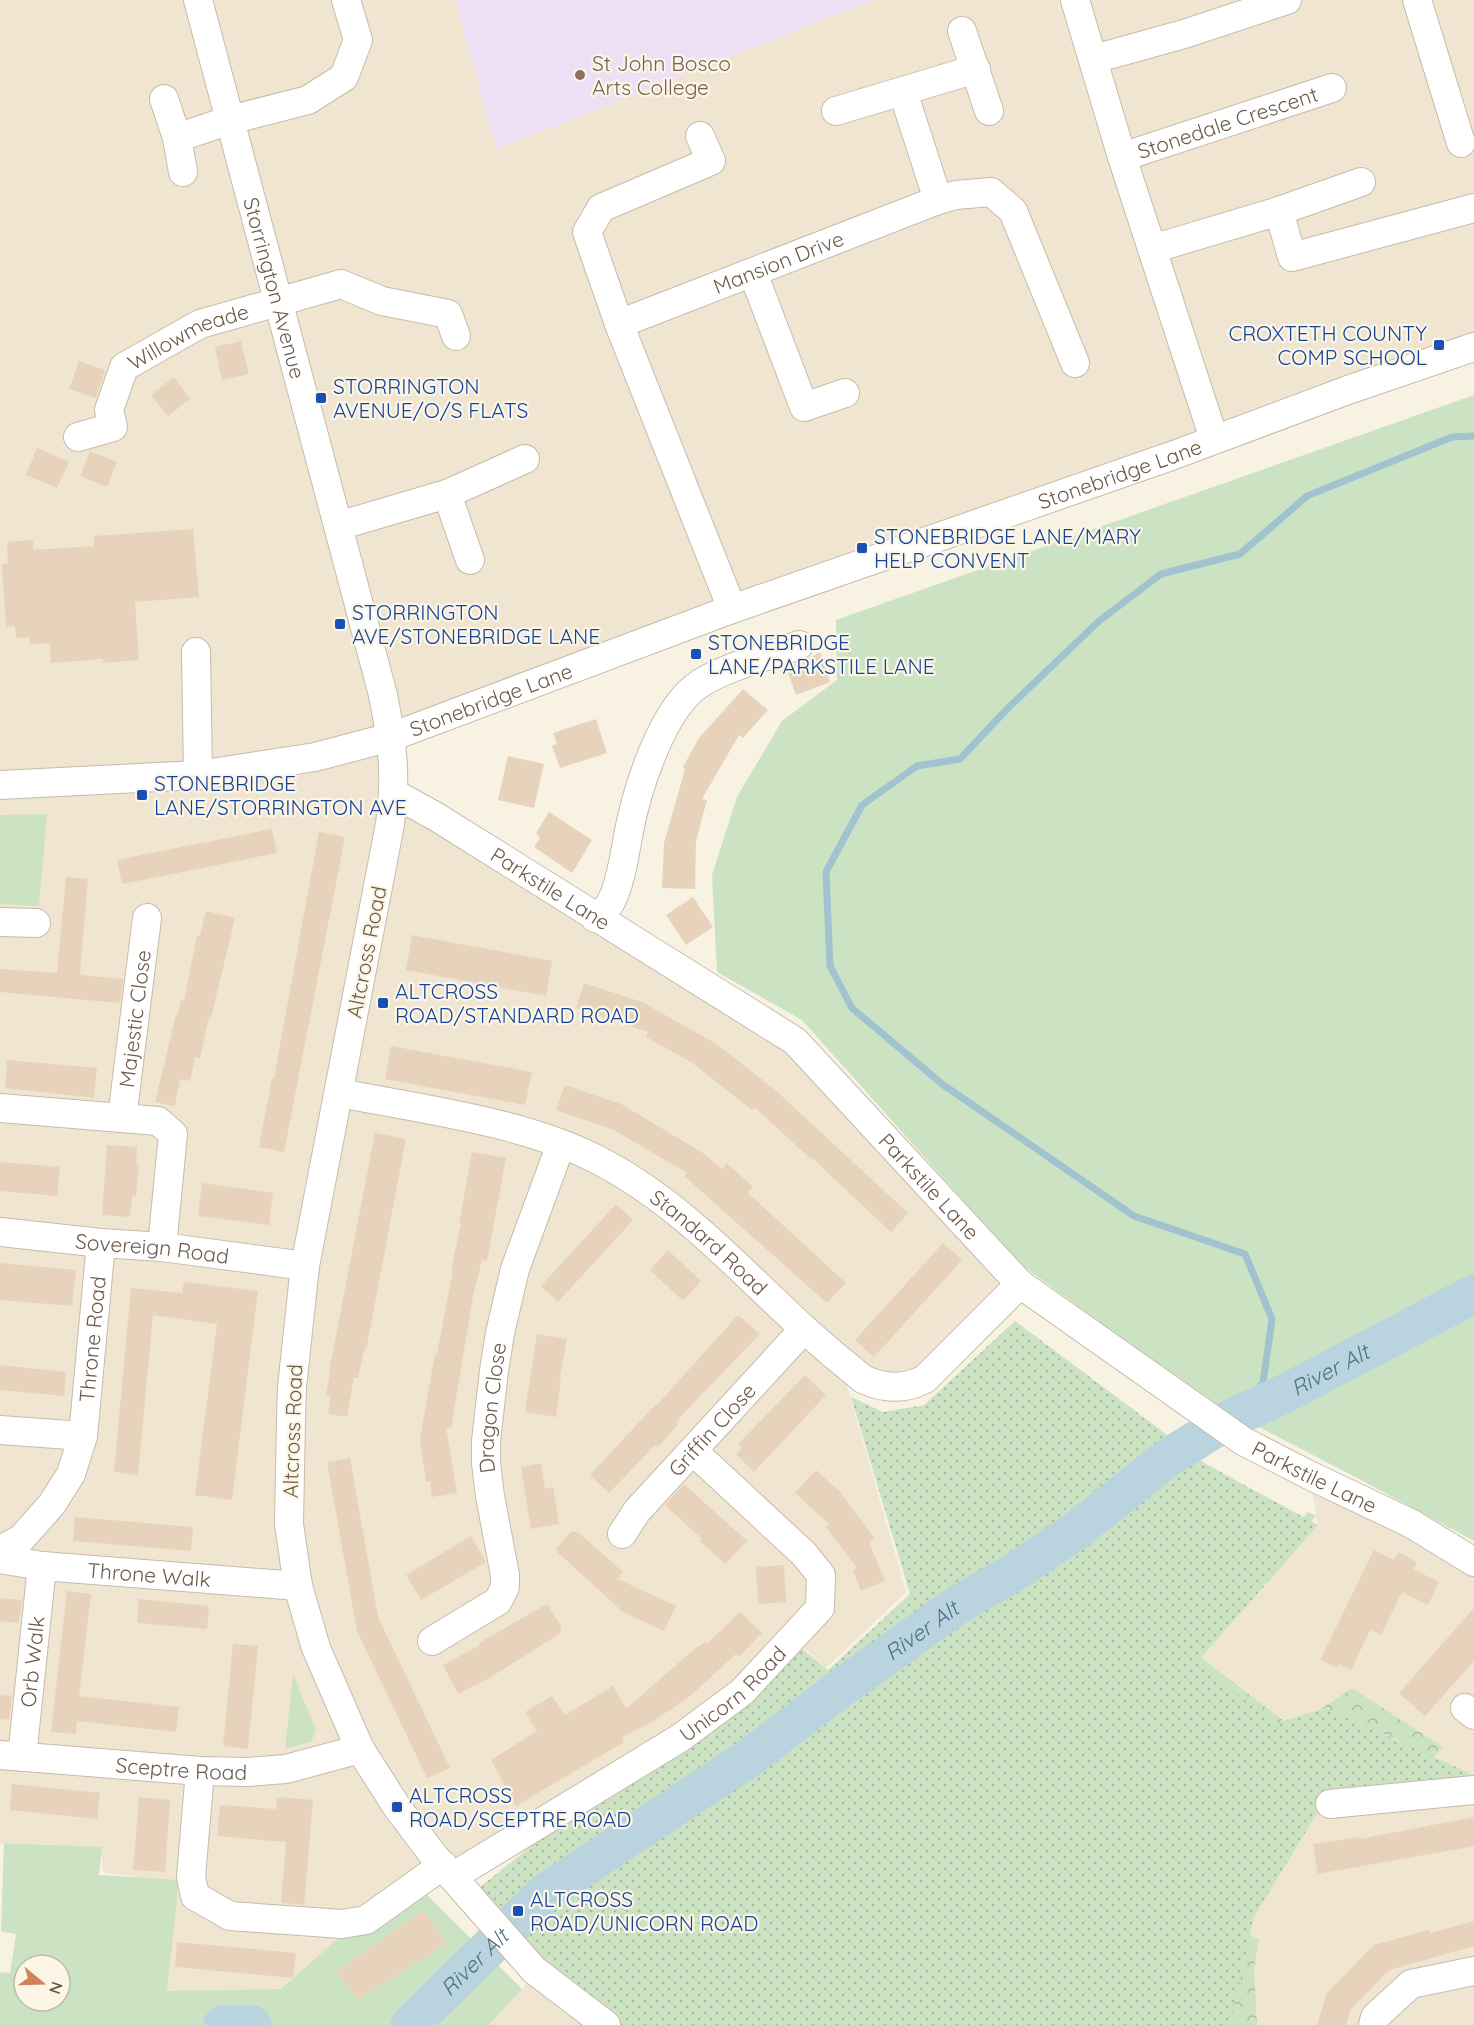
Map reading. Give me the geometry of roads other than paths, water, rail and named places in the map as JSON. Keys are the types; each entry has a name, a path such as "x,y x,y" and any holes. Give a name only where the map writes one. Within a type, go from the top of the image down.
{"street":[{"name":"Storrington Avenue","path":"198,0 383,695 391,737"},
{"path":"177,138 230,120 308,100 344,77 358,40 346,0"},
{"name":"Stonedale Crescent","path":"1075,0 1122,157 1214,439"},
{"path":"1094,59 1184,34 1287,0"},
{"path":"1417,0 1461,143"},
{"path":"962,31 989,111"},
{"path":"836,111 976,69"},
{"name":"Stonedale Crescent","path":"1122,157 1332,88"},
{"path":"903,92 938,200"},
{"path":"164,99 177,138 183,172"},
{"path":"700,136 711,161 601,208 588,232 620,324 732,609"},
{"path":"1152,249 1279,211 1361,182"},
{"name":"Mansion Drive","path":"620,324 938,200 956,195 991,192 1013,211 1075,363"},
{"path":"1279,211 1292,256 1474,208"},
{"path":"753,273 804,407 845,393"},
{"path":"279,301 341,284 382,301 448,314 456,336"},
{"name":"Willowmeade","path":"78,437 113,427 109,410 124,367 200,324 279,301"},
{"name":"Stonebridge Lane","path":"0,785 198,775 315,757 391,737 732,609 1474,347"},
{"path":"338,526 447,494 525,459"},
{"path":"447,494 470,560"},
{"path":"595,918 609,905 623,866 633,807 652,757 675,708 688,692 714,676 799,645"},
{"path":"196,652 198,775"},
{"name":"Altcross Road","path":"391,737 395,794 340,1093 305,1266 292,1387 288,1524 298,1586 316,1648 360,1749 397,1807 450,1874 534,1970 606,2025"},
{"name":"Parkstile Lane","path":"395,794 435,816 795,1041 1020,1284 1173,1393 1244,1441 1412,1524 1474,1562"},
{"name":"Majestic Close","path":"122,1118 147,918"},
{"path":"0,922 36,923"},
{"name":"Standard Road","path":"340,1093 496,1124 561,1144 597,1159 630,1178 674,1209 804,1329 863,1379 883,1386 906,1387 925,1379 1020,1284"},
{"path":"0,1108 158,1121 173,1134 162,1247"},
{"name":"Dragon Close","path":"432,1641 498,1601 505,1587 505,1575 486,1463 486,1441 494,1371 515,1269 561,1144"},
{"name":"Sovereign Road","path":"0,1232 162,1247 305,1266"},
{"name":"Throne Road","path":"0,1550 21,1539 51,1504 71,1474 83,1436 101,1243"},
{"name":"Griffin Close","path":"622,1534 637,1511 804,1329"},
{"path":"0,1430 83,1436"},
{"name":"Unicorn Road","path":"200,1771 191,1876 195,1896 230,1916 342,1924 366,1920 450,1874 680,1738 742,1692 820,1608 821,1575 804,1554 693,1451"},
{"name":"Throne Walk","path":"0,1558 42,1566 298,1586"},
{"name":"Orb Walk","path":"11,1756 42,1566"},
{"name":"Sceptre Road","path":"11,1756 200,1771 248,1772 286,1769 360,1749"},
{"path":"1330,1804 1474,1790"},
{"path":"1373,2025 1375,2018 1411,1984 1474,1971"}],"waterway":[{"path":"1230,1419 1263,1383 1272,1319 1245,1254 1134,1216 942,1084 852,1008 830,966 826,872 862,805 917,766 960,759 1006,710 1099,621 1161,574 1240,554 1307,496 1452,437 1474,436"},
{"name":"River Alt","path":"410,2025 545,1893 749,1758 841,1688 956,1606 1016,1571 1077,1530 1166,1459 1230,1419 1288,1392 1474,1294"},
{"name":"River Alt","path":"223,2025 252,2025"}],"place":[{"name":"St John Bosco Arts College","path":"580,75"},
{"name":"CROXTETH COUNTY COMP SCHOOL","path":"1439,345"},
{"name":"STORRINGTON AVENUE/O/S FLATS","path":"321,398"},
{"name":"STONEBRIDGE LANE/MARY HELP CONVENT","path":"862,548"},
{"name":"STORRINGTON AVE/STONEBRIDGE LANE","path":"340,624"},
{"name":"STONEBRIDGE LANE/PARKSTILE LANE","path":"696,654"},
{"name":"STONEBRIDGE LANE/STORRINGTON AVE","path":"142,795"},
{"name":"ALTCROSS ROAD/STANDARD ROAD","path":"383,1003"},
{"name":"ALTCROSS ROAD/SCEPTRE ROAD","path":"397,1807"},
{"name":"ALTCROSS ROAD/UNICORN ROAD","path":"518,1911"}]}
